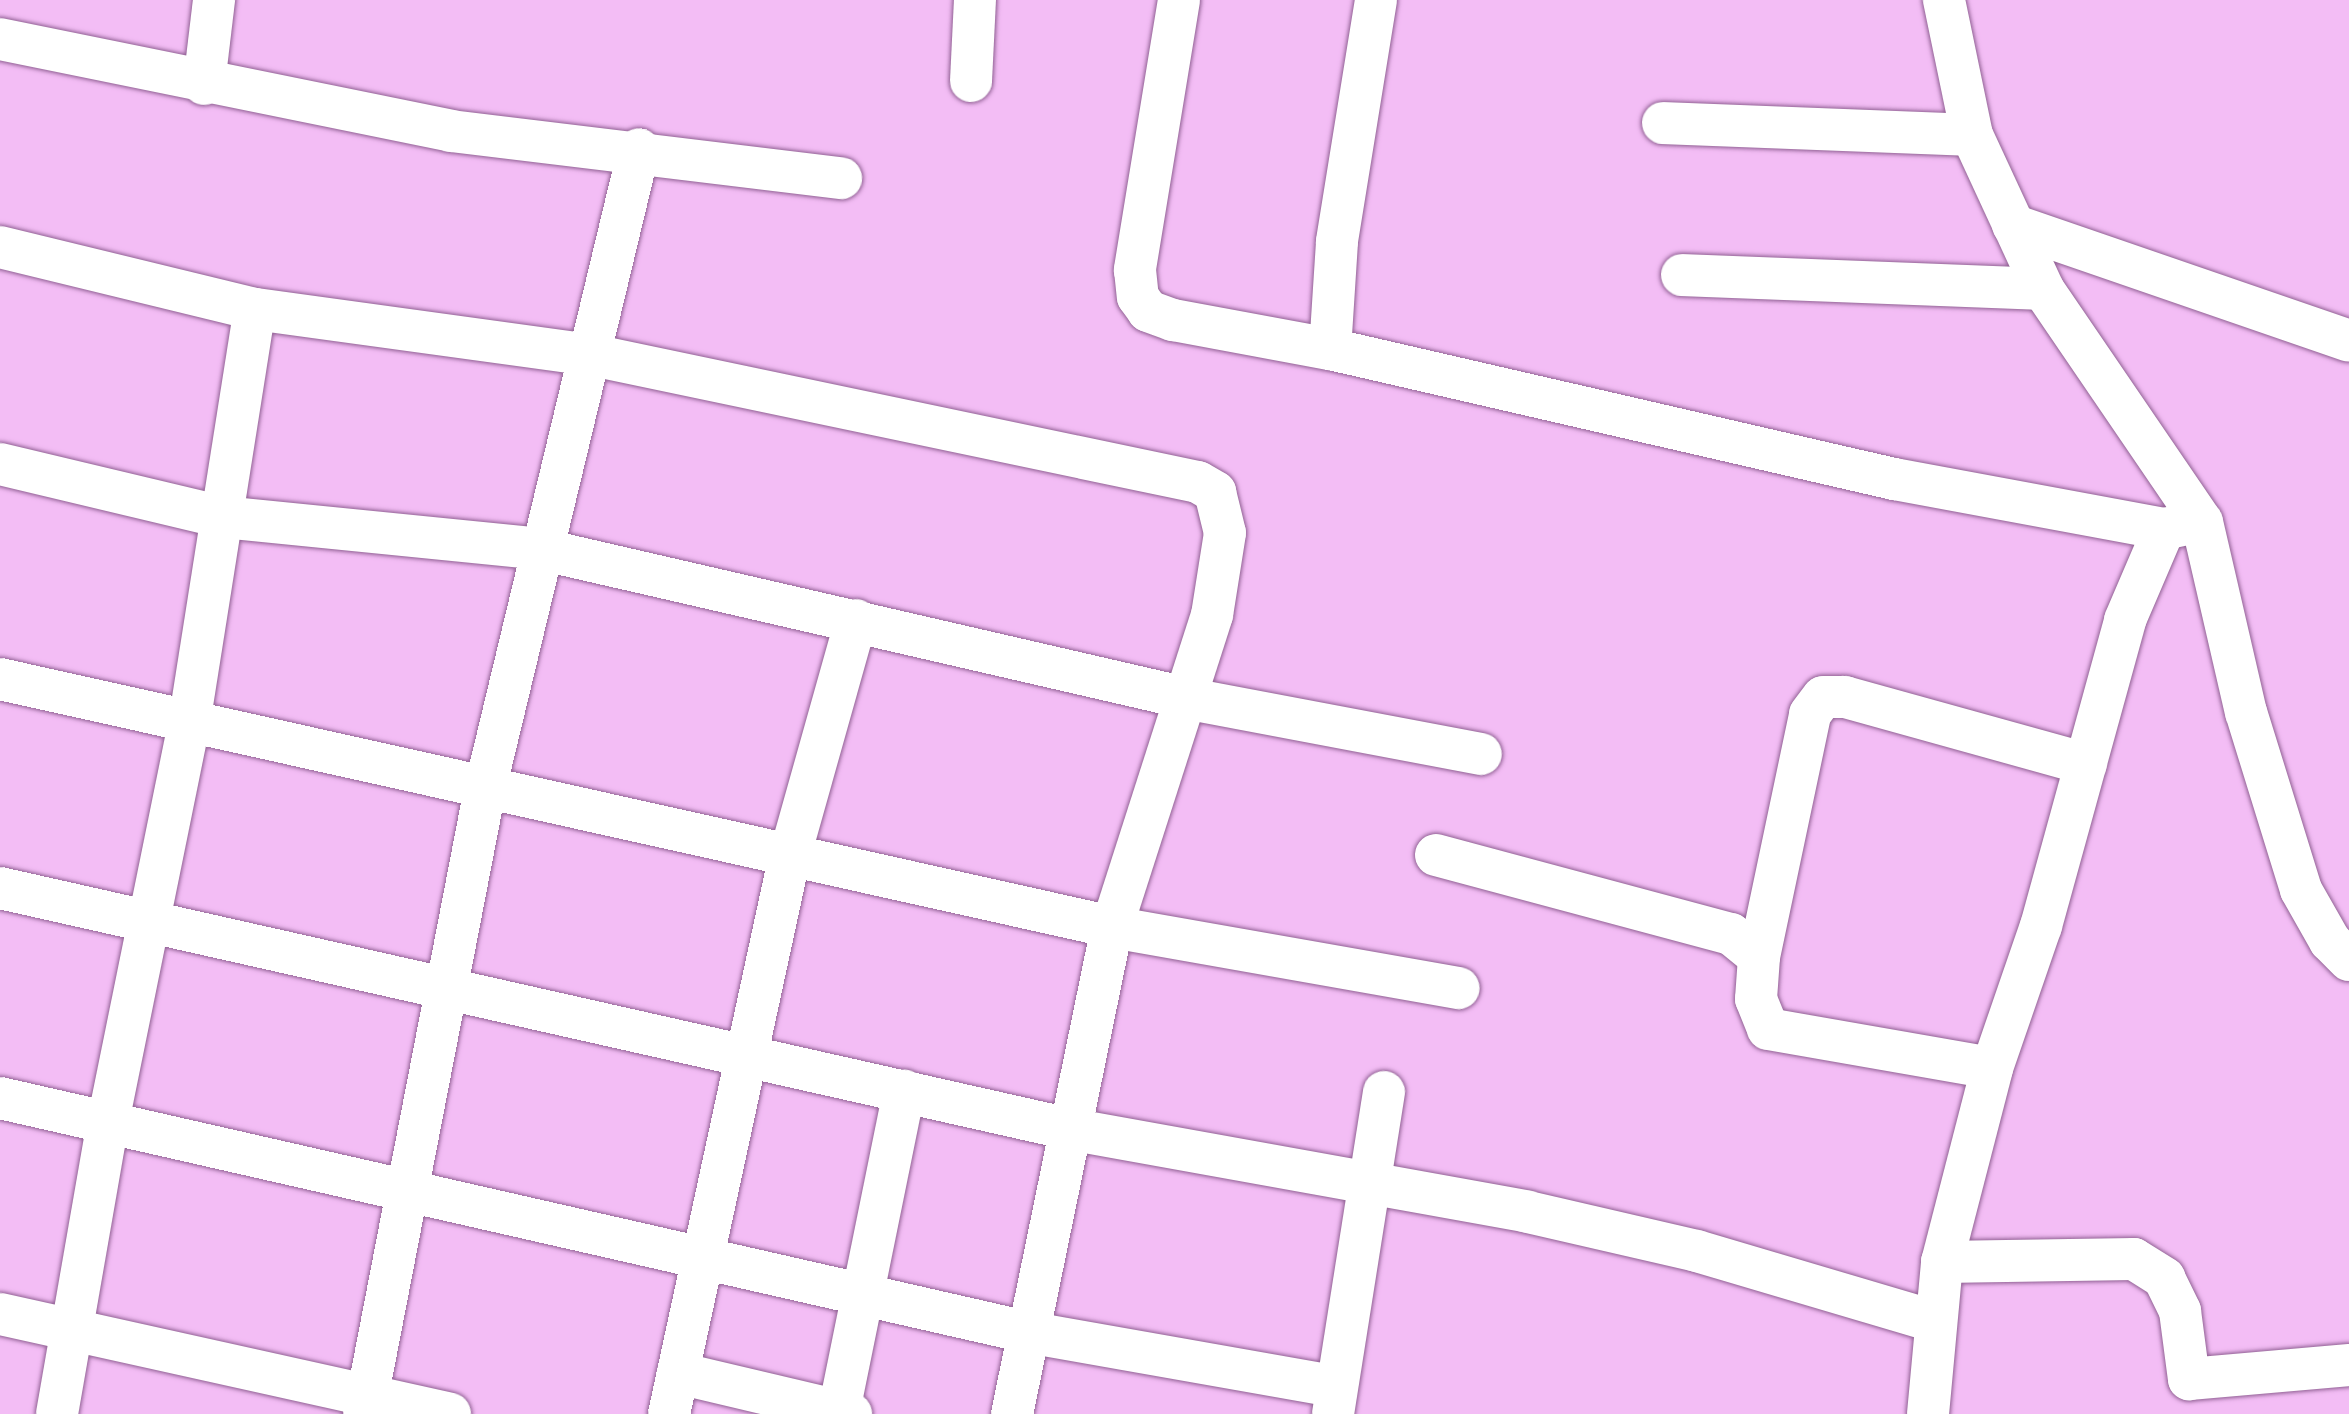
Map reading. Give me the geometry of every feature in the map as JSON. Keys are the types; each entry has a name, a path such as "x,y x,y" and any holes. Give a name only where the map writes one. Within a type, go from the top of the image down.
{"street":[{"path":"204,84 214,0"},
{"path":"971,81 975,0"},
{"path":"1179,0 1135,270 1138,298 1148,311 1173,320 1330,349 1894,478 2183,525"},
{"path":"1330,349 1337,242 1376,0"},
{"path":"1944,0 1972,135 2043,289 2183,525 2300,890 2330,941 2349,960"},
{"path":"0,39 204,84 451,130 639,150 840,178"},
{"path":"1663,123 1972,135"},
{"path":"365,1404 485,789 639,150"},
{"path":"2014,225 2348,337"},
{"path":"0,247 255,309 592,355 1198,482 1215,492 1225,533 1190,699 1112,927 1012,1414"},
{"path":"1682,274 2043,289"},
{"path":"57,1414 108,1122 190,724 255,309"},
{"path":"0,464 222,517 540,548 1190,699 1481,754"},
{"path":"1928,1414 1933,1321 1942,1262 1992,1068 2086,764 2125,620 2183,525"},
{"path":"668,1414 706,1259 790,855 856,620"},
{"path":"0,679 1112,927 1459,988"},
{"path":"1992,1068 1768,1029 1756,999 1758,957 1810,714 1823,697 1844,698 2086,764"},
{"path":"1436,855 1730,934 1758,957"},
{"path":"0,888 1069,1129 1371,1183 1697,1251 1933,1321"},
{"path":"678,1373 845,1413 904,1091"},
{"path":"0,1098 1333,1400 1384,1092"},
{"path":"1942,1262 2134,1259 2164,1278 2180,1311 2190,1378 2349,1365"},
{"path":"0,1314 365,1404 450,1414"}]}
